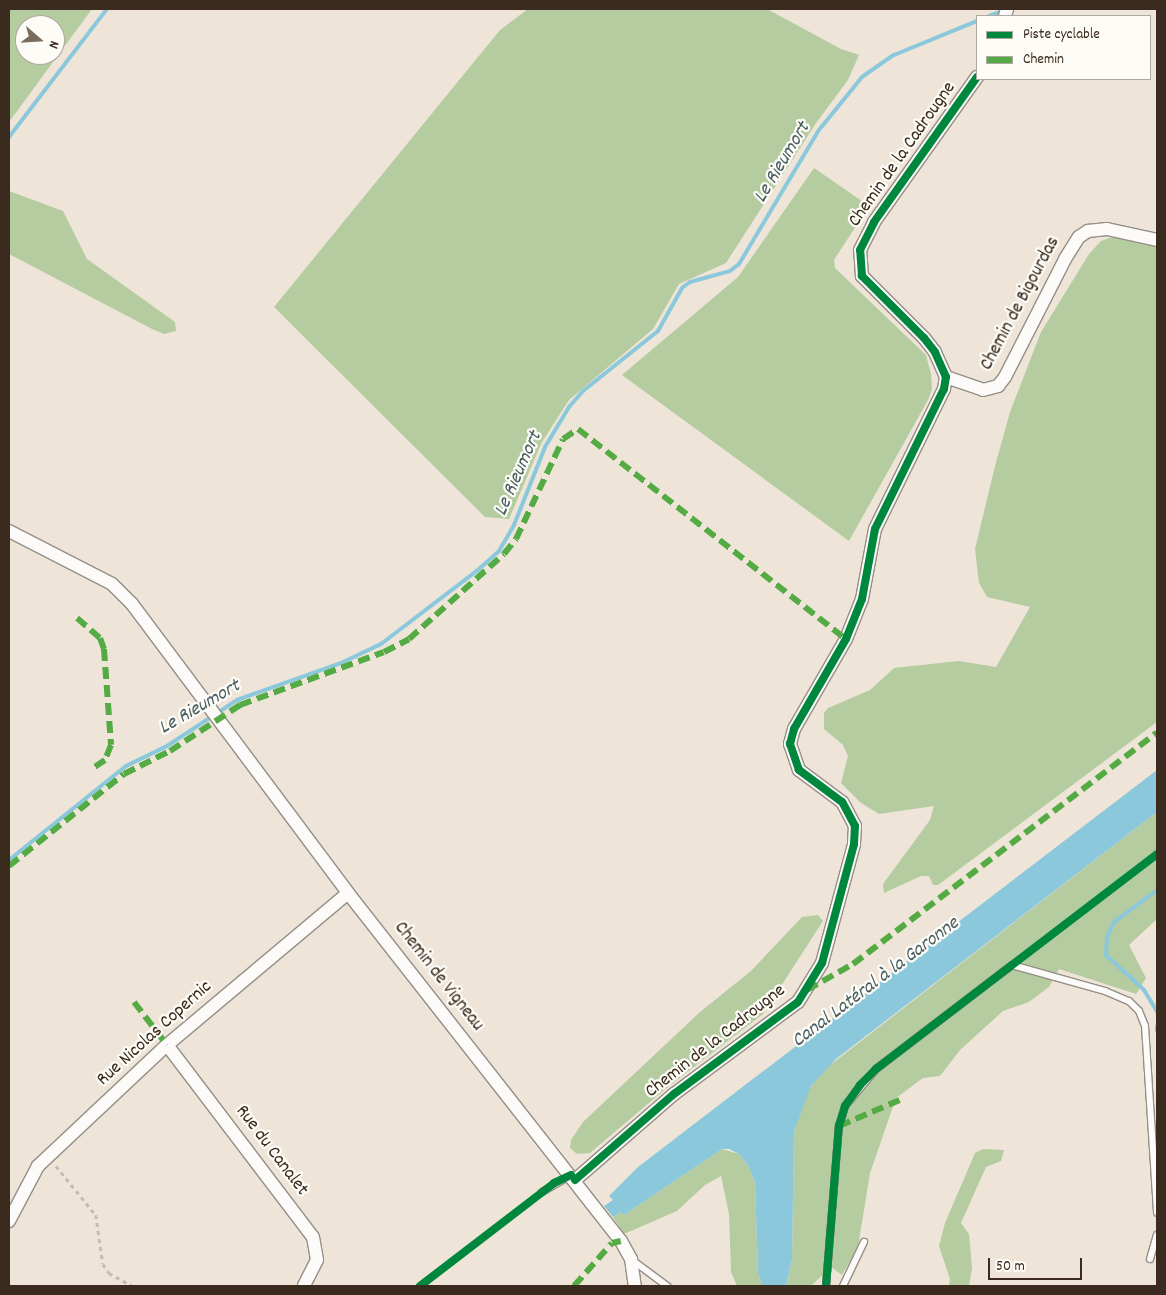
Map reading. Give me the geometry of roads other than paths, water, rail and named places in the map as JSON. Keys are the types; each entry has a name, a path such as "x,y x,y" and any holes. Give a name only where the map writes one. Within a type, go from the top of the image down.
{"street":[{"name":"Chemin de la Cadrougne","path":"573,1178 674,1094 798,1002 818,971 854,844 854,826 842,802 798,770 790,744 794,729 846,639 862,599 875,529 944,389 946,377 935,352 924,338 862,276 860,250 874,222 976,79"},
{"name":"Chemin de Bigourdas","path":"946,377 983,390 998,386 1005,377 1065,259 1079,237 1088,231 1107,228 1157,240"},
{"name":"Chemin de Vigneau","path":"9,531 112,584 132,604 348,893 573,1178 631,1259"},
{"name":"Rue Nicolas Copernic","path":"9,1221 38,1166 167,1045 348,893"},
{"name":"Rue du Canalet","path":"167,1045 313,1237 317,1260 304,1286"},
{"path":"631,1259 635,1286"}],"lane":[{"path":"826,1286 839,1126 845,1106 876,1069 1012,965 1105,991 1129,1001 1139,1011 1145,1026 1157,1213"},
{"path":"542,1192 573,1178"},
{"path":"1150,1259 1157,1234"},
{"path":"843,1286 864,1242"},
{"path":"631,1259 667,1286"}],"water":[{"path":"1157,770 1157,812 836,1059 811,1086 794,1131 792,1260 786,1286 762,1286 758,1273 755,1183 749,1167 739,1154 729,1149 722,1149 624,1215 621,1212 613,1217 604,1206 613,1200 609,1196 638,1167"}],"waterway":[{"path":"9,137 107,9"},
{"name":"Le Rieumort","path":"992,15 1003,11"},
{"name":"Le Rieumort","path":"9,860 126,766 167,746 237,700 341,663 381,644 479,569 499,551 514,525 545,447 569,407 583,391 658,331 682,288 690,282 730,271 739,264 819,130 862,77 894,55 976,21"},
{"path":"1157,890 1114,922 1107,937 1106,955 1144,990 1157,1012"},
{"path":"1157,1026 1157,1031"}],"water label":[{"name":"Canal Latéral à la Garonne","path":"876,983"}]}
